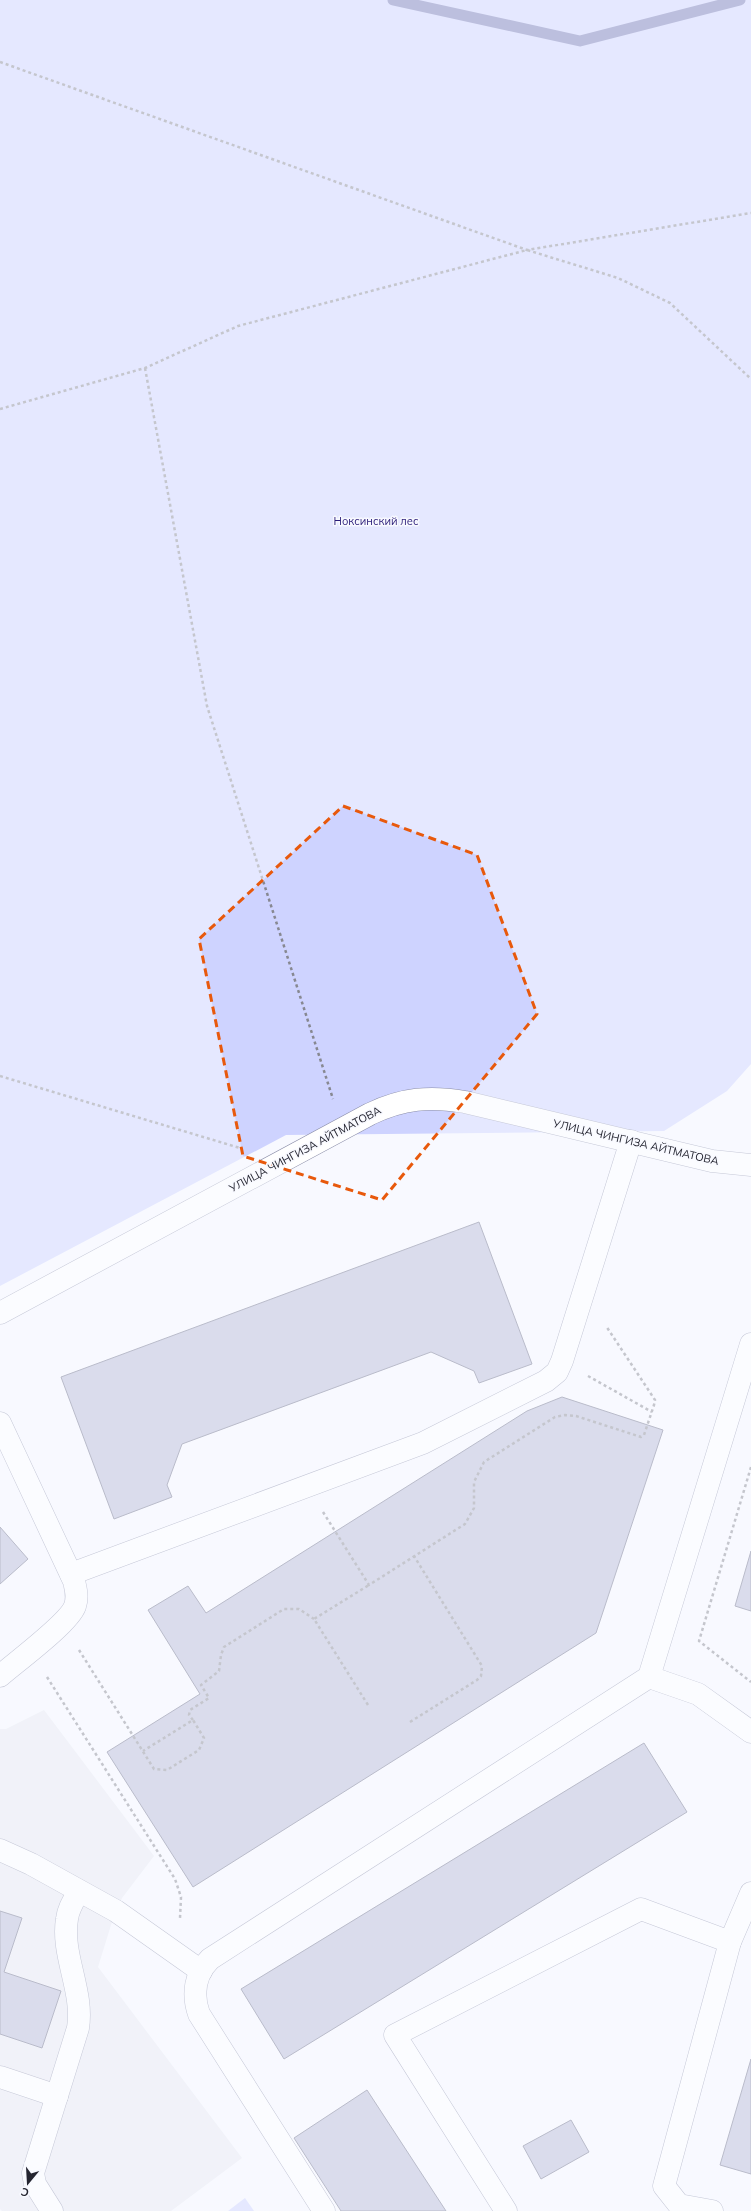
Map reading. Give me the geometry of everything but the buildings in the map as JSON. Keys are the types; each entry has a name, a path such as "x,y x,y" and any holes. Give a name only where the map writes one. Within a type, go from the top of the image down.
{"street":[{"name":"УЛИЦА ЧИНГИЗА АЙТМАТОВА","path":"0,1313 343,1128 386,1106 411,1099 440,1097 712,1161 751,1165"},
{"path":"71,1574 435,1438 546,1381 557,1372 562,1361 632,1141"},
{"path":"324,2211 198,2014 195,1992 201,1970 210,1959 650,1676 751,1344"},
{"path":"0,1424 71,1574 76,1588 76,1598 72,1612 62,1623 0,1676"},
{"path":"650,1676 698,1694 751,1732"},
{"path":"0,1850 26,1861 116,1911 201,1970"},
{"path":"52,2211 36,2184 33,2173 80,2019 66,1929 68,1914 79,1891"},
{"path":"712,2211 675,2208 664,2186 730,1942 751,1893"},
{"path":"506,2211 395,2036 641,1909 730,1942"},
{"path":"0,2077 57,2096"}],"path":[{"path":"0,62 527,250 618,278 670,303 751,379"},
{"path":"0,409 145,368 238,326 527,250 751,213"},
{"path":"145,368 207,706 343,1128"},
{"path":"0,1076 283,1160"},
{"path":"314,1619 465,1524 474,1508 474,1482 484,1462 555,1417 565,1415 576,1416 641,1437 646,1433 655,1402 653,1396 584,1293"},
{"path":"562,1361 652,1412"},
{"path":"751,1467 699,1641 751,1682"},
{"path":"336,1532 369,1585"},
{"path":"410,1722 477,1680 481,1676 482,1666 414,1556"},
{"path":"62,1623 154,1769 163,1771 174,1766 198,1750 203,1743 204,1738 189,1715 190,1710 209,1698 201,1685 219,1671 220,1655 224,1647 284,1609 299,1610 314,1619 368,1705"},
{"path":"30,1650 175,1879 181,1897 175,1952"},
{"path":"143,1751 193,1720"}],"highlighted area":[{"path":"343,806 477,855 537,1014 382,1200 243,1156 199,939"}],"shaded area":[{"path":"44,1710 154,1856 122,1898 111,1925 98,1967 242,2158 171,2211 2,2211 0,2209 0,1729 6,1729"}],"green space":[{"name":"Ноксинский лес","path":"0,0 751,0 751,1064 727,1091 664,1131 286,1135 0,1286"},
{"path":"245,2198 254,2211 228,2211"}],"waterway":[{"path":"393,0 580,41 740,0"}]}
